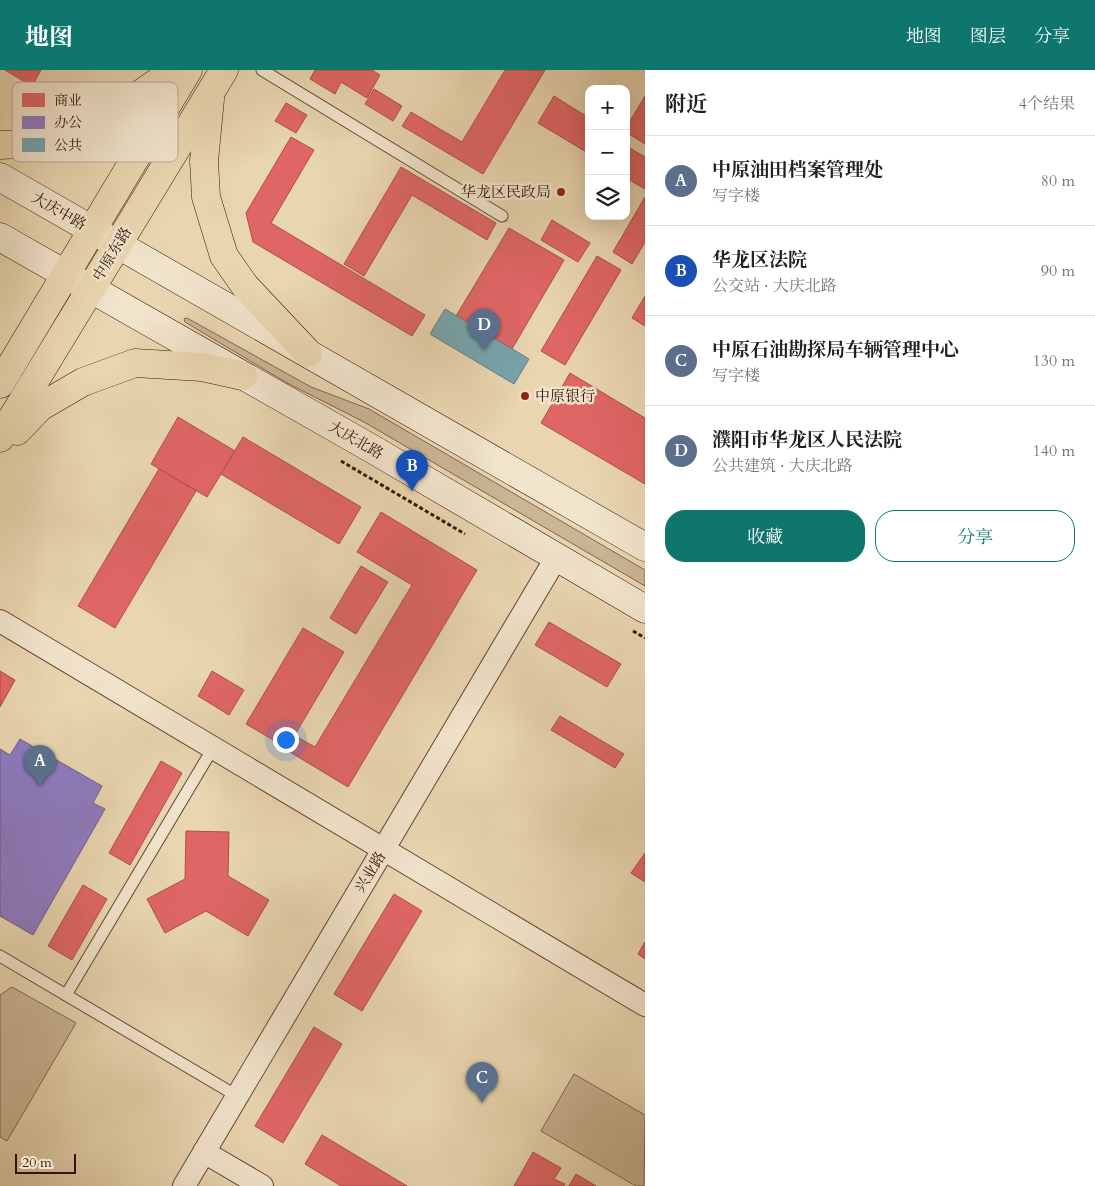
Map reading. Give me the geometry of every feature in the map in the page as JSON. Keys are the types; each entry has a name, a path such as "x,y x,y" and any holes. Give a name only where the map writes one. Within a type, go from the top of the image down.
{"main road":[{"path":"158,82 175,70"},
{"name":"中原东路","path":"178,87 188,70"},
{"path":"218,80 204,161 206,197 224,256 245,286 308,353"},
{"name":"中原东路","path":"178,146 218,80"},
{"name":"中原东路","path":"0,384 133,162"},
{"name":"中原东路","path":"0,438 168,162"},
{"name":"大庆中路","path":"0,177 92,230"},
{"path":"92,230 645,547"},
{"path":"0,237 66,274"},
{"name":"大庆北路","path":"66,274 556,558 636,619"},
{"path":"0,449 40,407 83,382 136,363 202,367 243,376"}],"street":[{"name":"兴业路","path":"184,1186 556,558"},
{"path":"0,621 645,1004"},
{"path":"204,1152 262,1186"}],"lane":[{"path":"262,70 502,216"},
{"path":"66,995 213,748"},
{"path":"0,956 237,1096"}],"path":[{"path":"340,461 467,535"},
{"path":"636,619 645,638"}],"shaded area":[{"path":"187,318 311,387 369,409 645,570 645,586 364,422 287,383 185,322 184,319"},
{"path":"12,987 76,1023 7,1141 0,1137 0,995"},
{"path":"574,1074 645,1115 644,1186 636,1186 541,1131"}],"building: 商业":[{"path":"5,70 41,70 34,82 25,82"},
{"path":"315,70 372,70 380,75 367,98 341,82 335,94 310,79"},
{"path":"505,70 545,70 483,174 402,126 411,112 462,142"},
{"path":"374,89 402,106 393,121 365,104"},
{"path":"554,96 585,115 585,151 538,123"},
{"path":"645,96 645,144 630,135 630,121"},
{"path":"286,103 307,115 296,133 275,121"},
{"path":"291,137 314,150 271,223 425,315 412,336 253,242 246,213"},
{"path":"630,148 645,157 645,189 630,180"},
{"path":"401,167 496,223 487,240 412,195 364,276 344,264"},
{"path":"645,197 645,242 632,264 613,252"},
{"path":"552,220 590,243 578,262 541,240"},
{"path":"509,228 564,260 512,349 456,316"},
{"path":"597,256 621,270 565,365 541,351"},
{"path":"645,296 645,326 632,318"},
{"path":"570,373 645,418 645,484 541,423"},
{"path":"178,417 235,451 207,497 151,464"},
{"path":"243,437 361,507 339,544 221,474"},
{"path":"159,469 196,491 115,628 78,606"},
{"path":"381,512 477,570 348,787 290,752 299,738 315,747 412,585 357,552"},
{"path":"361,566 388,582 356,634 330,618"},
{"path":"549,622 621,664 607,687 535,645"},
{"path":"303,628 344,652 287,748 246,724"},
{"path":"0,671 15,680 0,707"},
{"path":"212,671 244,690 229,715 198,696"},
{"path":"560,716 624,754 615,768 551,730"},
{"path":"161,761 182,773 130,865 109,853"},
{"path":"186,831 229,832 228,876 269,900 248,936 206,911 165,933 147,899 185,879"},
{"path":"645,853 645,882 631,873"},
{"path":"83,885 107,899 72,960 48,946"},
{"path":"394,894 422,911 362,1011 334,994"},
{"path":"645,942 645,959 638,954"},
{"path":"314,1027 342,1044 283,1143 255,1126"},
{"path":"322,1135 407,1186 341,1186 305,1164"},
{"path":"533,1152 561,1168 554,1179 565,1184 564,1186 514,1186"},
{"path":"576,1174 596,1186 569,1186"}],"building: 办公":[{"path":"20,739 102,786 93,803 105,809 33,935 0,916 0,749 10,755"}],"building: 公共":[{"path":"445,309 529,359 514,384 430,334"}],"place":[{"name":"华龙区民政局","path":"561,192"},
{"name":"濮阳市华龙区人民法院","path":"484,350"},
{"name":"中原银行","path":"525,396"},
{"name":"华龙区法院","path":"412,491"},
{"name":"中原油田档案管理处","path":"40,786"},
{"name":"中原石油勘探局车辆管理中心","path":"482,1103"}]}
